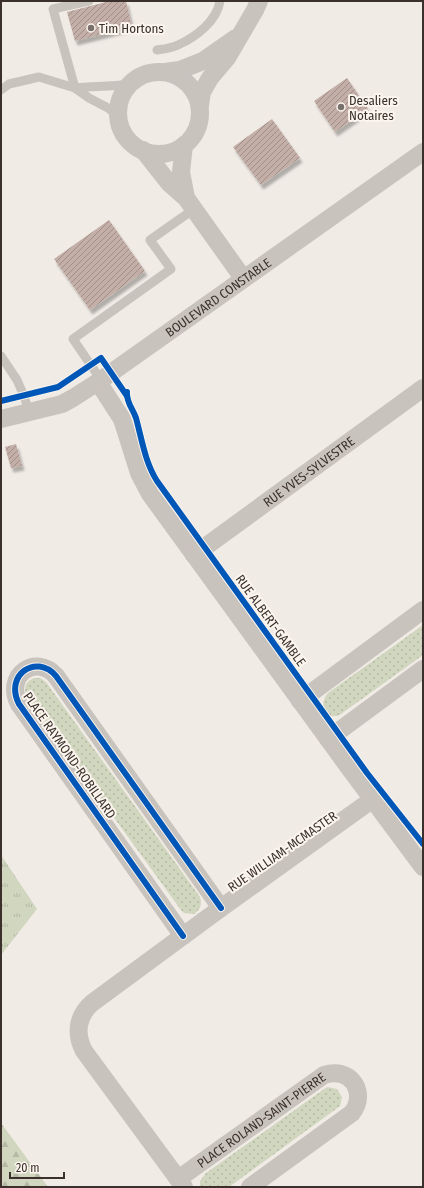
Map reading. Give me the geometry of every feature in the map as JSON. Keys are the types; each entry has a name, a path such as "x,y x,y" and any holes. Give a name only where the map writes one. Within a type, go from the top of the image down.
{"street":[{"path":"143,150 161,154 173,151 184,145 192,137 198,128 202,92 210,78 227,58 258,1"},
{"path":"240,36 203,61 180,70 152,72 139,76 129,84 122,94 118,104 118,116 124,135 143,150 169,183 190,203 243,278"},
{"path":"165,72 177,76 188,83 196,93 200,105"},
{"path":"184,145 181,172 190,203"},
{"name":"BOULEVARD CONSTABLE","path":"1,419 62,404 73,398 423,152"},
{"name":"RUE ALBERT-GAMBLE","path":"99,381 122,419 136,466 146,487 300,701 423,867"},
{"name":"RUE YVES-SYLVESTRE","path":"194,555 423,388"},
{"path":"300,701 423,610"},
{"name":"PLACE RAYMOND-ROBILLARD","path":"183,936 19,704 14,688 17,679 22,672 31,667 40,667 49,670 56,676 221,908"},
{"path":"328,738 423,669"},
{"name":"RUE WILLIAM-MCMASTER","path":"181,1183 84,1051 79,1040 78,1028 81,1017 88,1007 183,936 373,799"},
{"name":"PLACE ROLAND-SAINT-PIERRE","path":"181,1183 319,1078 329,1073 334,1073 344,1075 352,1081 358,1094 357,1105 352,1113 250,1187"}],"lane":[{"path":"75,88 54,9 89,1"},
{"path":"157,50 177,46 201,30 215,16 220,1"},
{"path":"1,90 9,84 39,77 75,88 89,98 108,108 118,116"},
{"path":"75,88 87,86 114,87 129,84"},
{"path":"99,381 73,339 171,269 150,240 190,203"},
{"path":"1,356 17,380 29,412"}],"green space":[{"path":"423,625 423,655 341,714 332,716 325,711 323,703 328,693"},
{"path":"34,678 40,678 46,682 200,897 200,906 194,914 184,913 181,910 28,699 25,692 25,687 28,682"},
{"path":"1,855 37,909 1,955"},
{"path":"327,1087 337,1089 342,1097 340,1106 229,1187 200,1187 200,1181 206,1173"},
{"path":"1,1123 48,1187 1,1187"}],"building":[{"path":"110,1 126,1 132,27 75,41 67,12"},
{"path":"347,78 368,109 335,132 314,101"},
{"path":"272,119 300,158 261,185 233,147"},
{"path":"109,220 145,271 90,310 54,259"},
{"path":"16,444 22,466 11,468 5,447"}],"cycle path":[{"path":"1,401 58,387 101,358 127,396"},
{"path":"127,392 147,459 157,481 367,773 423,844"},
{"path":"183,936 19,704 15,694 16,684 19,676 24,670 32,667 40,667 48,669 56,676 221,908"}],"place":[{"name":"Tim Hortons","path":"91,28"},
{"name":"Desaliers Notaires","path":"341,107"}]}
